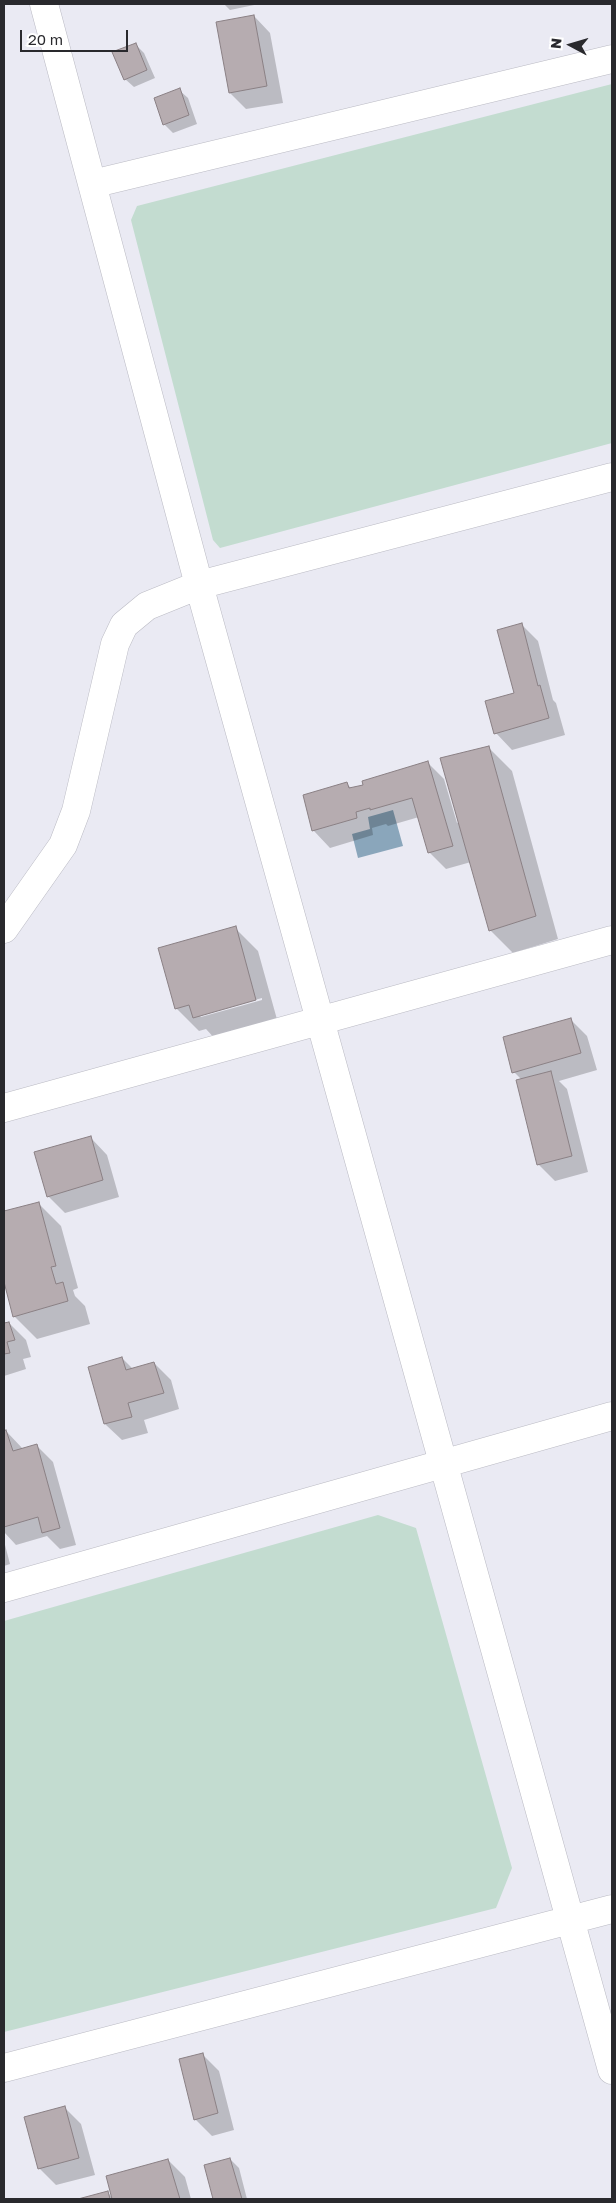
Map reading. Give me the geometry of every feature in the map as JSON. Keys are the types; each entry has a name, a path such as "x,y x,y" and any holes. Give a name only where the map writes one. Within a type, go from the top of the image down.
{"street":[{"path":"44,4 199,585 612,2070"},
{"path":"92,184 612,59"},
{"path":"4,929 62,845 66,836 76,811 108,666 115,644 124,625 147,606 199,585 612,477"},
{"path":"4,1108 612,940"},
{"path":"4,1588 612,1416"},
{"path":"4,2068 612,1909"}],"green space":[{"path":"612,84 612,443 220,548 213,540 131,220 137,206"},
{"path":"378,1515 416,1528 512,1868 496,1908 4,2032 4,1621"}],"water":[{"path":"393,810 403,846 358,858 352,834 370,829 368,817"}],"building":[{"path":"254,15 267,86 229,93 216,22"},
{"path":"136,43 147,70 124,80 112,52"},
{"path":"180,88 189,115 163,125 154,98"},
{"path":"522,623 538,686 540,685 549,718 494,734 485,701 514,693 497,630"},
{"path":"489,746 536,916 489,931 440,758"},
{"path":"428,761 453,846 428,853 412,798 356,812 357,818 312,831 303,795 347,782 349,788 363,785 362,781"},
{"path":"236,926 256,1000 193,1018 189,1005 175,1009 158,948"},
{"path":"571,1018 581,1053 512,1073 503,1037"},
{"path":"551,1071 572,1156 537,1165 516,1080"},
{"path":"91,1136 103,1180 47,1197 34,1152"},
{"path":"39,1202 56,1266 51,1267 56,1284 63,1282 68,1301 13,1317 4,1282 4,1211"},
{"path":"9,1322 15,1340 7,1342 10,1353 4,1354 4,1323"},
{"path":"122,1357 126,1370 154,1362 164,1393 128,1403 132,1417 104,1424 88,1367"},
{"path":"6,1430 13,1451 37,1444 60,1528 42,1533 38,1517 4,1527 4,1431"},
{"path":"203,2053 218,2113 194,2120 179,2059"},
{"path":"65,2106 79,2158 38,2169 24,2117"},
{"path":"230,2158 242,2199 213,2199 204,2165"},
{"path":"168,2159 180,2199 112,2199 106,2176"},
{"path":"108,2191 110,2199 78,2199"}]}
